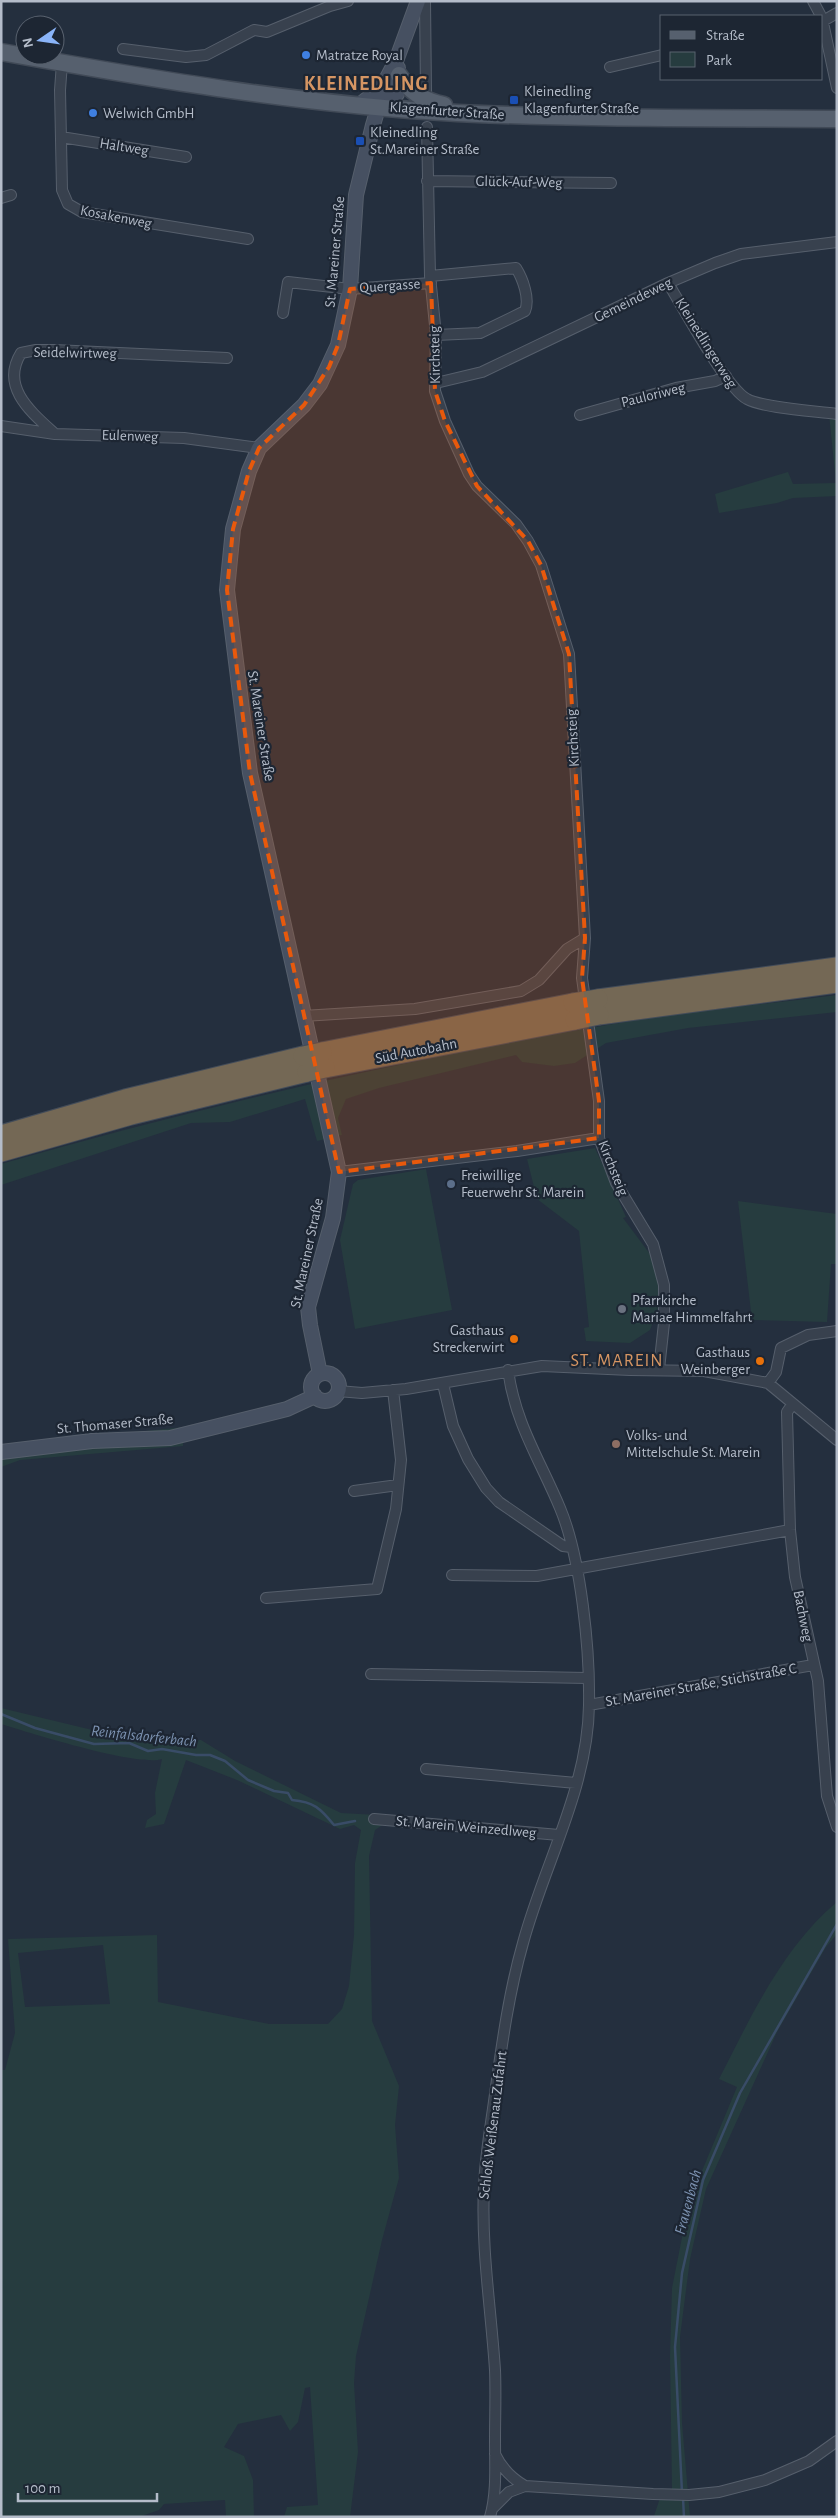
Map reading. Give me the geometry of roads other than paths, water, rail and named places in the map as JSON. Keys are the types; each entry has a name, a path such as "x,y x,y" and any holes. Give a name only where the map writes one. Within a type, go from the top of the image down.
{"highway":[{"name":"Süd Autobahn","path":"1,1135 125,1099 574,1011 837,967"},
{"name":"Süd Autobahn","path":"598,1007 837,983"},
{"name":"Süd Autobahn","path":"1,1152 305,1064"}],"main road":[{"name":"St. Mareiner Straße","path":"320,1374 308,1307 333,1218 339,1172 250,773 238,695 227,590 233,529 242,490 259,448 304,405 329,368 338,346 350,288 356,195 373,125 380,106 397,94 394,71 418,1"},
{"name":"Klagenfurter Straße","path":"1,52 15,55"},
{"name":"Klagenfurter Straße","path":"65,64 147,78 315,101 478,114 586,118 837,119"},
{"path":"359,105 376,92 394,71 410,90 426,99 478,114"},
{"path":"326,1373 335,1377 338,1392 330,1400 322,1400 315,1396 312,1389 313,1381 320,1374 326,1373"},
{"name":"St. Thomaser Straße","path":"1,1452 92,1441 170,1438 287,1409 315,1396"}],"street":[{"path":"122,49 186,57 206,55 254,30 267,32 330,6 348,1"},
{"path":"424,1 426,91"},
{"path":"813,1 820,15"},
{"path":"823,19 837,13"},
{"path":"823,24 837,88"},
{"path":"610,67 660,55"},
{"name":"Kosakenweg","path":"62,65 60,82 62,190 68,204 82,212 248,239"},
{"name":"Kirchsteig","path":"427,127 431,279 436,335 435,391 445,421 469,474 477,486 516,524 528,540 541,565 569,654 586,938 582,978 600,1101 599,1138 616,1183 653,1244 664,1285 664,1323 659,1369"},
{"name":"Haltweg","path":"61,137 186,158"},
{"name":"Glück-Auf-Weg","path":"427,181 612,183"},
{"name":"Gemeindeweg","path":"436,383 482,372 668,282 741,254 837,242"},
{"name":"Quergasse","path":"284,313 288,282 350,288 516,268 520,274 528,304 525,311 480,333 436,335"},
{"name":"Kleinedlingerweg","path":"668,282 737,392 748,400 837,414"},
{"name":"Seidelwirtweg","path":"55,434 25,403 13,385 14,364 21,353 36,350 54,350 227,358"},
{"name":"Pauloriweg","path":"580,415 676,388 715,381 726,376"},
{"name":"Eulenweg","path":"1,426 55,434 184,438 259,448"},
{"path":"303,1016 415,1009 521,990 538,980 568,949 586,938"},
{"path":"339,1172 517,1151 599,1138"},
{"path":"768,1383 776,1372 781,1348 808,1336 837,1331"},
{"path":"338,1392 362,1393 444,1384 508,1370 542,1366 704,1371 768,1383 792,1405 837,1440"},
{"name":"Schloß Weißenau Zufahrt","path":"491,2512 495,2454 495,2373 484,2245 484,2187 488,2140 508,2005 523,1942 576,1783 586,1744 589,1705 584,1628 576,1569 561,1510 518,1419 508,1370"},
{"path":"444,1384 452,1426 468,1459 486,1488 499,1502 563,1546 570,1547"},
{"path":"266,1598 377,1589 396,1509 398,1486 400,1440 393,1390"},
{"name":"Bachweg","path":"792,1405 787,1412 790,1530 795,1577 812,1665 818,1681 827,1796 837,1827"},
{"path":"354,1491 398,1486"},
{"path":"452,1575 536,1576 790,1530"},
{"name":"St. Mareiner Straße, Stichstraße C","path":"589,1705 812,1665"},
{"path":"371,1674 587,1678"},
{"path":"426,1769 576,1783"},
{"name":"St. Marein Weinzedlweg","path":"374,1820 559,1835"},
{"path":"491,2512 510,2492 524,2486 676,2495 720,2492 765,2480 809,2462 837,2441"},
{"path":"495,2454 500,2465 511,2478 524,2486"}],"waterway":[{"name":"Reinfalsdorferbach","path":"1,1714 35,1728 94,1744 129,1743 148,1751 162,1749 196,1755 210,1755 225,1761 248,1780 274,1791 288,1793 292,1800 311,1804 325,1814 334,1825 355,1821"},
{"name":"Frauenbach","path":"682,2493 675,2347 682,2273 703,2180 740,2093 837,1924"},
{"name":"Frauenbach","path":"683,2498 684,2517"}],"place":[{"name":"Matratze Royal","path":"306,55"},
{"name":"Kleinedling Klagenfurter Straße","path":"514,100"},
{"name":"Welwich GmbH","path":"93,113"},
{"name":"Kleinedling St.Mareiner Straße","path":"360,141"},
{"name":"Freiwillige Feuerwehr St. Marein","path":"451,1184"},
{"name":"Pfarrkirche Mariae Himmelfahrt","path":"622,1309"},
{"name":"Gasthaus Streckerwirt","path":"514,1339"},
{"name":"Gasthaus Weinberger","path":"760,1361"},
{"name":"Volks- und Mittelschule St. Marein","path":"616,1444"}],"district":[{"name":"KLEINEDLING","path":"366,84"},
{"name":"ST. MAREIN","path":"617,1361"}]}
